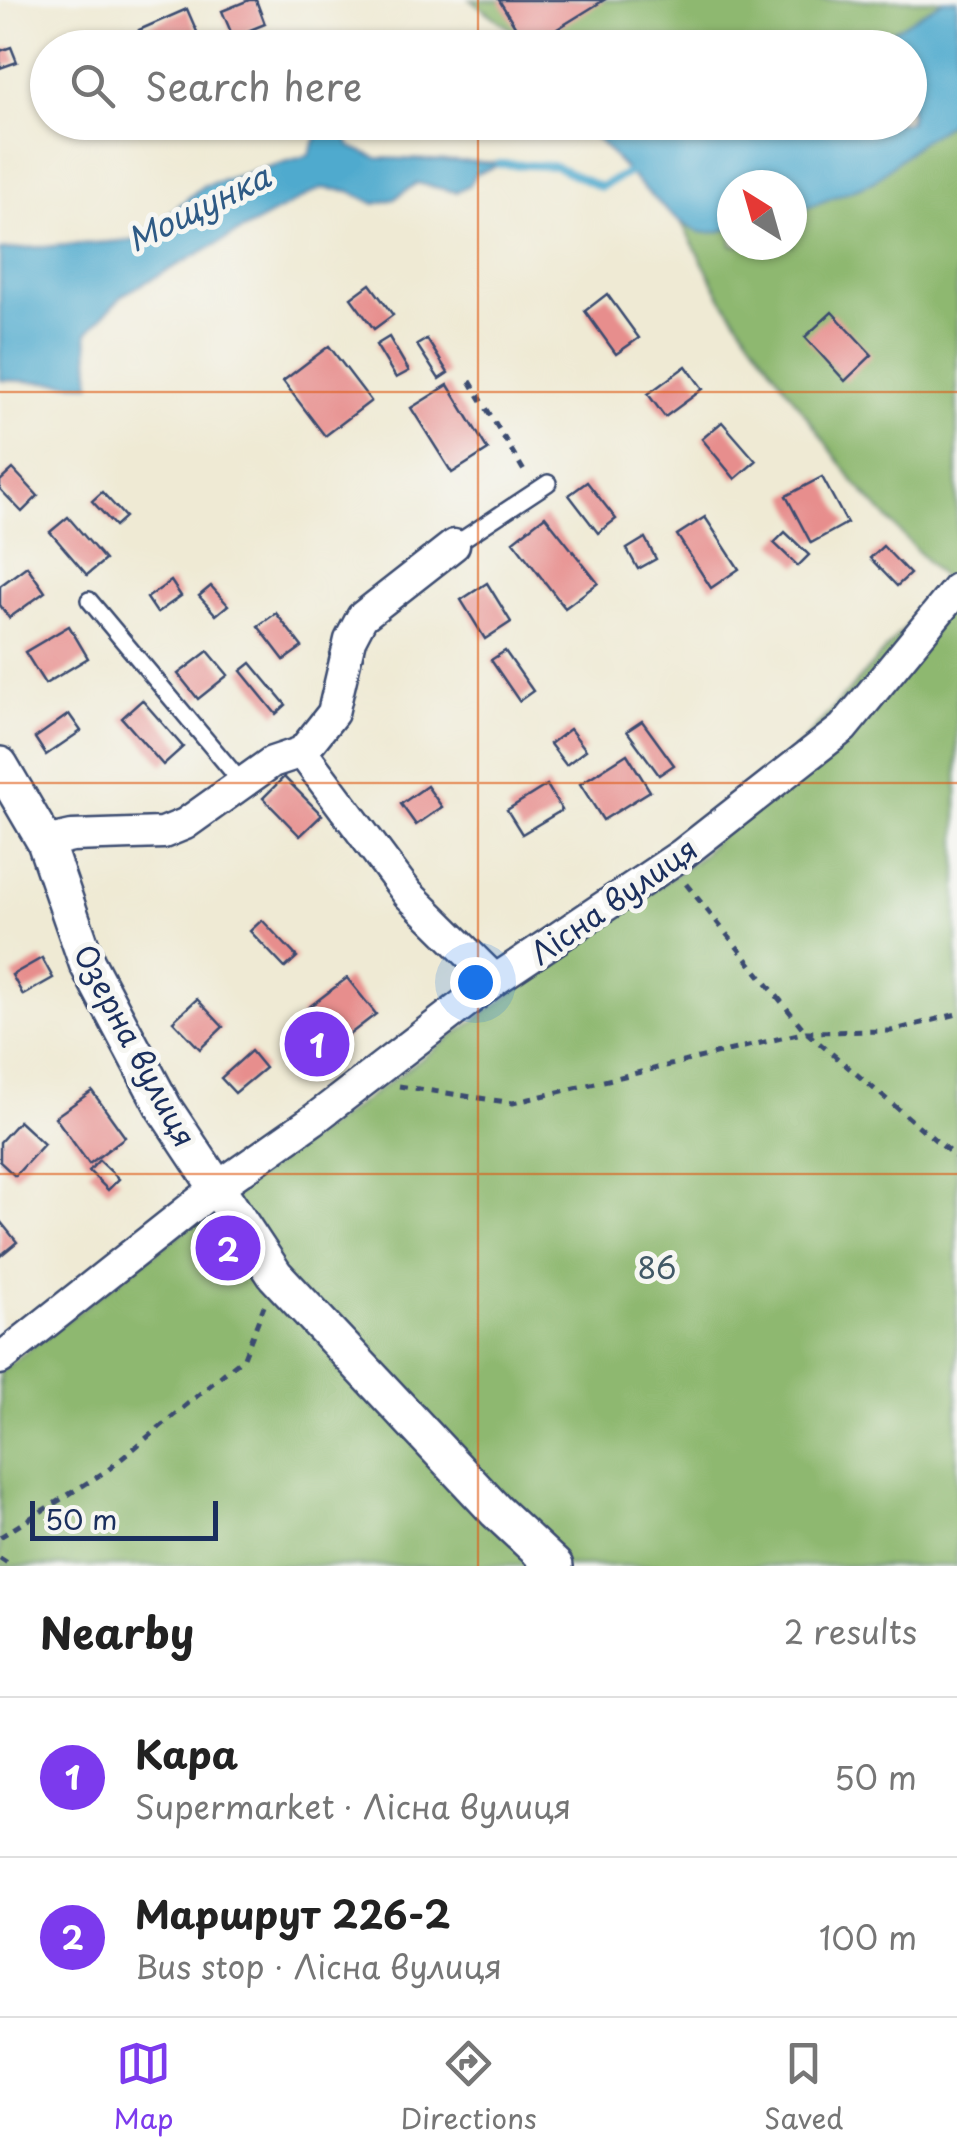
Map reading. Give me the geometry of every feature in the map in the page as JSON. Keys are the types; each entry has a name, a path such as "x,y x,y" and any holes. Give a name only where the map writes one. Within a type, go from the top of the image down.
{"street":[{"path":"45,842 72,836 163,833 185,824 272,762 302,752 333,713 350,640 362,616 454,545"},
{"name":"Лісна вулиця","path":"0,1359 216,1188 313,1120 495,980 670,863 844,728 957,590"},
{"path":"302,752 408,894 495,980"},
{"name":"Озерна вулиця","path":"0,765 45,842 87,964 164,1108 275,1275 496,1511 555,1566"}],"lane":[{"path":"454,545 542,487"},
{"path":"89,600 242,783"}],"path":[{"path":"470,381 542,487"},
{"path":"670,863 806,1032 957,1158"},
{"path":"361,1080 513,1103 806,1032 890,1031 957,1014"},
{"path":"0,1537 108,1470 244,1357 275,1275"},
{"path":"0,1558 12,1566"}],"green space":[{"name":"86","path":"471,0 957,0 957,1566 0,1566 0,1371 188,1228 701,856 946,582 854,482 721,297 638,140 927,140 927,30 512,30"}],"water":[{"path":"944,0 957,0 957,119 927,138 927,30 894,30"},
{"path":"315,140 347,140 351,147 377,158 504,163 475,174 469,186 456,192 417,183 394,199 375,204 349,191 321,188 124,294 87,333 91,384 0,380 0,250 137,240 203,186 309,155"},
{"path":"598,140 923,140 873,182 807,207 807,170 717,170 717,231 700,232 673,216"}],"building":[{"path":"256,0 265,24 250,30 230,30 222,11"},
{"path":"499,0 604,0 555,30 518,30"},
{"path":"187,9 196,30 139,30"},
{"path":"11,47 17,62 0,68 0,51"},
{"path":"370,284 393,315 374,329 351,298"},
{"path":"607,294 639,338 616,354 585,311"},
{"path":"832,312 872,355 845,381 805,337"},
{"path":"389,337 409,371 396,378 376,345"},
{"path":"427,339 448,373 439,379 417,345"},
{"path":"329,346 371,401 325,436 283,381"},
{"path":"686,366 703,389 665,417 648,394"},
{"path":"448,385 488,450 452,473 411,408"},
{"path":"722,422 756,461 735,479 702,439"},
{"path":"13,469 38,496 22,512 0,489 0,481"},
{"path":"822,477 847,523 811,543 786,496"},
{"path":"587,482 616,519 598,533 569,495"},
{"path":"102,492 125,517 115,526 92,501"},
{"path":"545,516 598,583 565,608 513,541"},
{"path":"68,517 105,560 87,575 50,532"},
{"path":"705,517 739,569 711,588 677,535"},
{"path":"785,532 809,555 798,566 774,543"},
{"path":"645,538 656,559 638,569 627,549"},
{"path":"883,546 910,574 897,586 870,558"},
{"path":"27,566 45,592 9,618 0,605 0,586"},
{"path":"171,581 181,596 157,613 147,598"},
{"path":"487,583 511,622 485,639 461,600"},
{"path":"211,586 228,605 216,615 199,596"},
{"path":"276,613 302,647 284,660 258,626"},
{"path":"69,626 88,658 45,684 25,652"},
{"path":"208,651 228,675 198,699 178,674"},
{"path":"505,651 533,691 519,701 491,660"},
{"path":"251,663 286,705 276,714 241,671"},
{"path":"142,700 183,747 163,765 122,718"},
{"path":"69,714 81,731 46,755 35,738"},
{"path":"642,721 674,765 659,775 627,731"},
{"path":"570,729 586,750 566,765 550,744"},
{"path":"627,754 650,791 603,820 580,784"},
{"path":"284,777 322,815 300,836 263,798"},
{"path":"547,785 562,810 522,834 507,810"},
{"path":"427,786 442,807 416,825 401,804"},
{"path":"262,920 297,957 285,968 250,931"},
{"path":"42,958 53,978 23,995 12,975"},
{"path":"347,978 376,1014 328,1051 300,1014"},
{"path":"197,999 223,1027 200,1049 173,1021"},
{"path":"251,1051 265,1068 235,1093 221,1078"},
{"path":"92,1091 125,1137 89,1164 55,1117"},
{"path":"19,1121 44,1144 15,1176 0,1162 0,1142"},
{"path":"99,1160 119,1179 108,1190 89,1171"},
{"path":"0,1221 17,1242 0,1256"}],"waterway":[{"name":"Мощунка","path":"499,164 555,166 600,187 636,169"}],"place":[{"name":"Кара","path":"317,1044"},
{"name":"Маршрут 226-2","path":"228,1248"}]}
